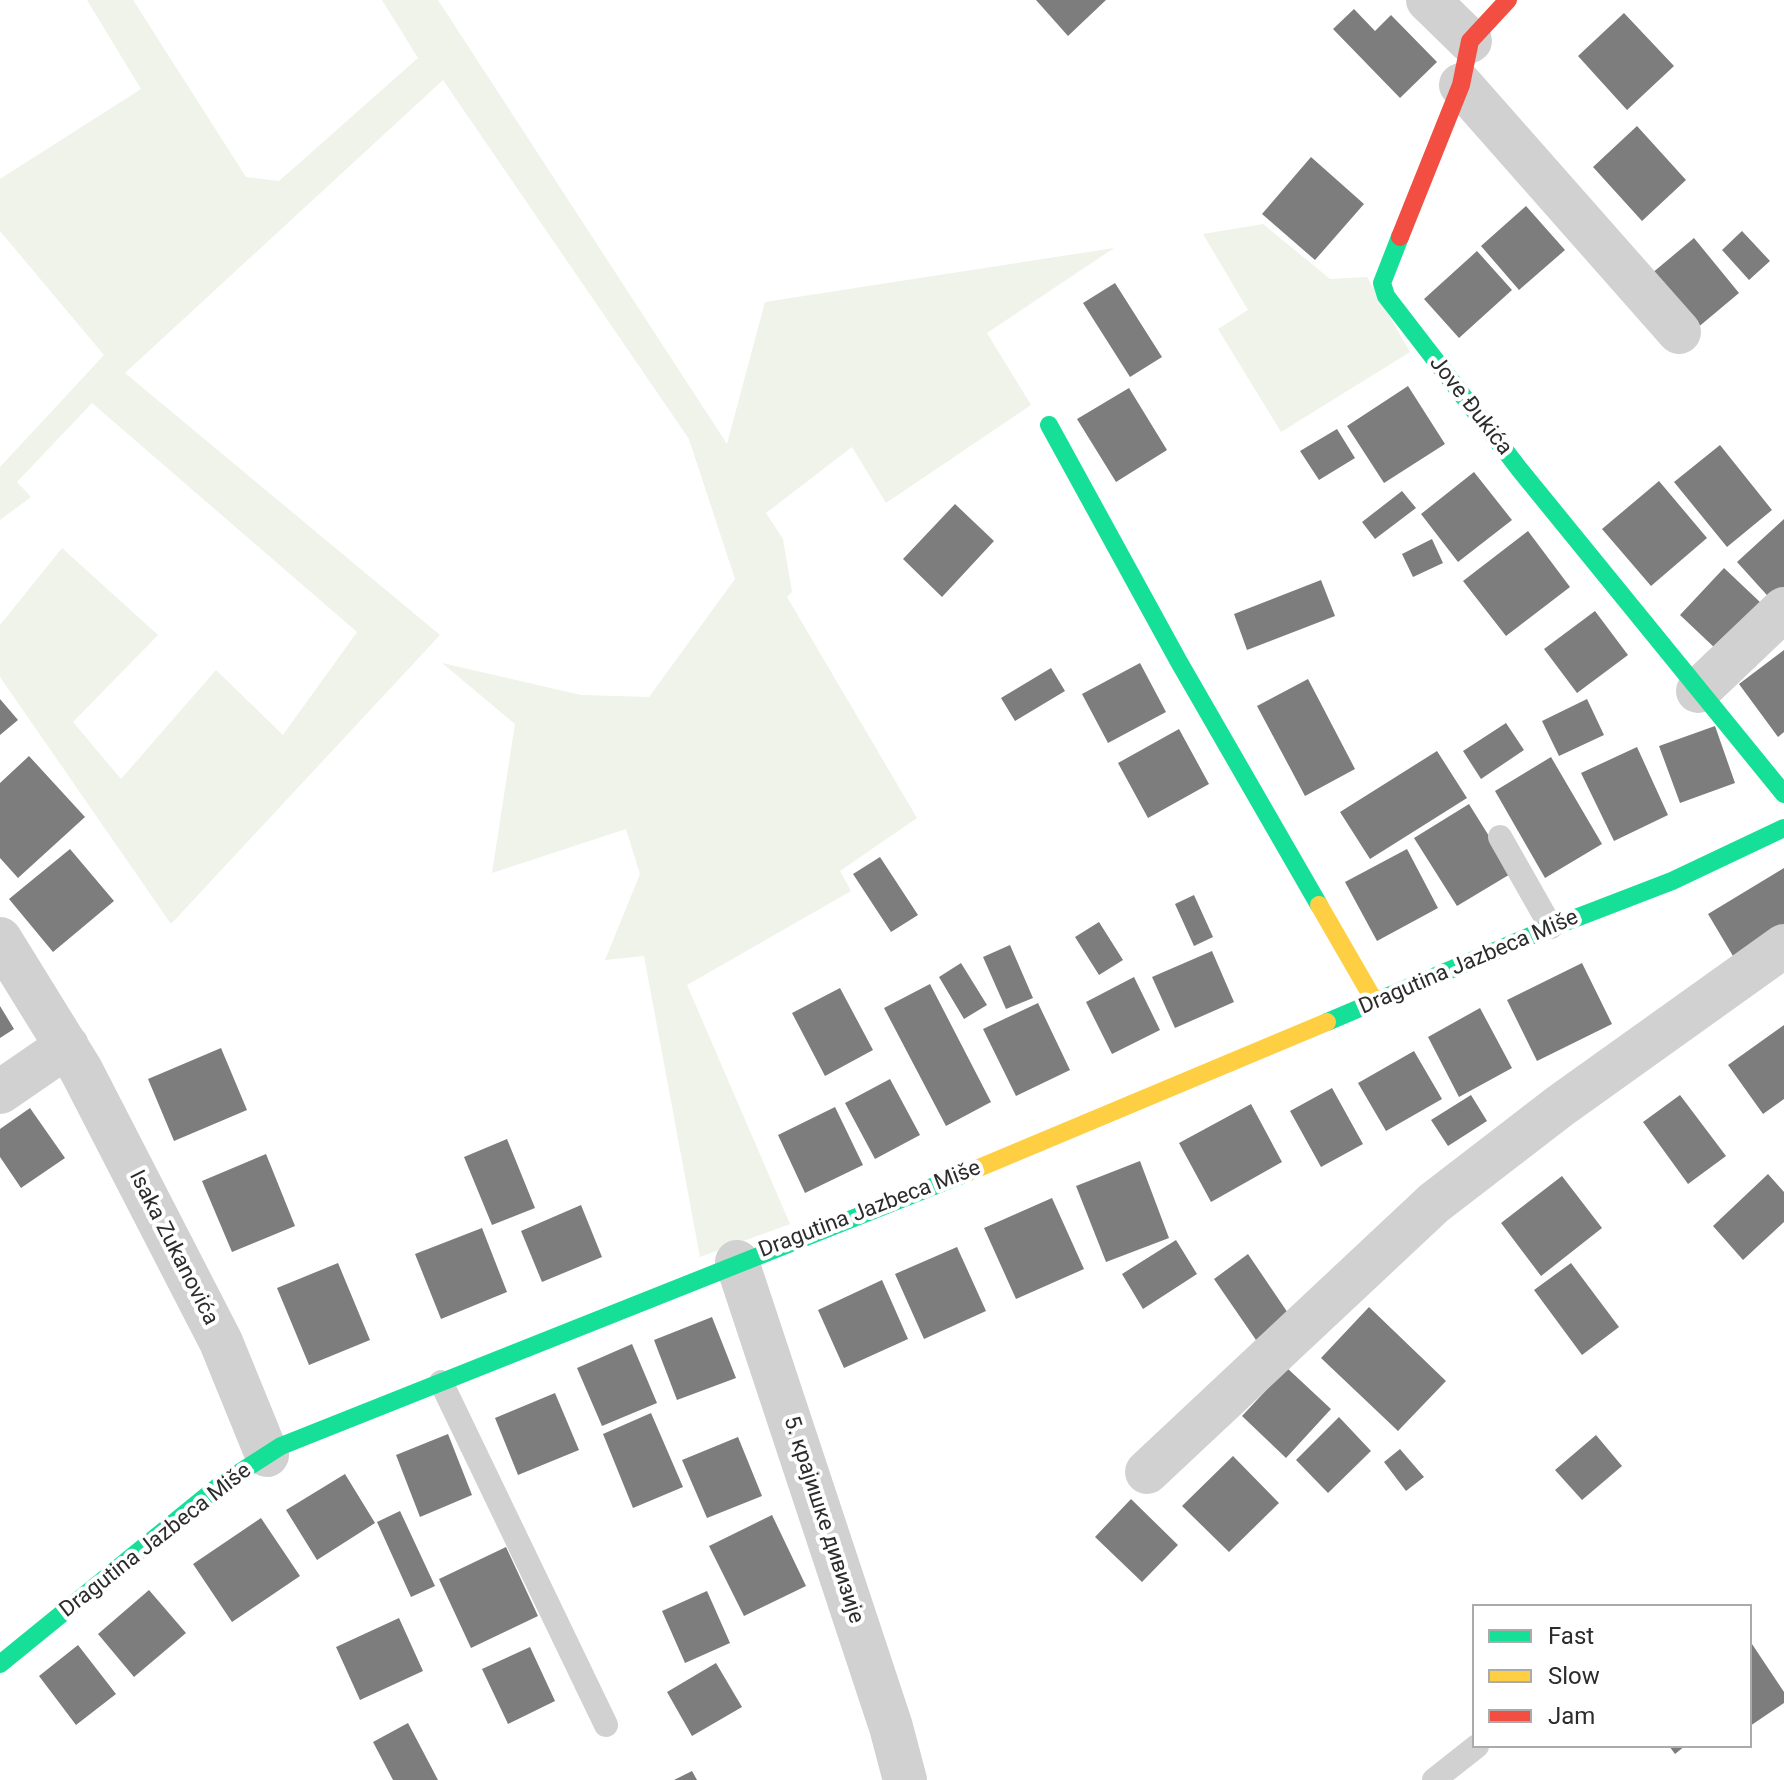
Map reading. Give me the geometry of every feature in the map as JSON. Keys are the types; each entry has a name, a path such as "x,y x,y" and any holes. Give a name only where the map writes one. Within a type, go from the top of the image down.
{"street":[{"path":"1428,0 1470,41 1508,0"},
{"name":"Jove Đukića","path":"1470,41 1461,85 1382,283 1386,296 1520,470 1784,794"},
{"path":"1461,85 1679,332"},
{"path":"1049,425 1179,662 1375,1002"},
{"path":"1698,691 1784,609"},
{"name":"Dragutina Jazbeca Miše","path":"0,1664 220,1485 267,1455 737,1262 1061,1135 1551,927 1672,881 1784,828"},
{"name":"Isaka Zukanovića","path":"0,939 67,1046 221,1342 267,1455"},
{"path":"1147,1472 1434,1203 1560,1106 1784,946"},
{"path":"0,1092 67,1046"},
{"name":"5. крајишке дивизије","path":"737,1262 891,1727 905,1780"}],"lane":[{"path":"1500,837 1551,927"},
{"path":"441,1382 606,1725"},
{"path":"1434,1780 1474,1748"}],"shaded area":[{"path":"87,0 133,0 246,177 279,181 418,58 382,0 438,0 727,444 765,302 1114,248 987,333 1031,405 886,503 852,447 766,513 783,539 792,592 787,597 917,818 840,871 851,891 687,985 790,1224 700,1257 644,956 605,960 640,874 626,829 492,873 515,724 442,663 581,695 649,697 735,579 689,439 443,80 125,373 440,635 171,924 0,677 0,625 62,548 158,635 73,722 121,779 216,670 283,735 357,632 92,403 17,482 31,497 0,520 0,467 104,355 0,231 0,179 141,89"},
{"path":"1263,224 1330,279 1367,277 1410,352 1281,432 1218,329 1248,310 1203,234"}],"building":[{"path":"1036,0 1106,0 1068,36"},
{"path":"1354,9 1375,31 1391,15 1437,62 1400,98 1333,29"},
{"path":"1624,13 1674,66 1627,110 1578,56"},
{"path":"1637,126 1686,180 1642,221 1593,167"},
{"path":"1311,157 1364,204 1315,260 1262,214"},
{"path":"1526,206 1565,250 1519,290 1481,246"},
{"path":"1742,231 1770,261 1749,280 1722,250"},
{"path":"1694,238 1739,293 1696,329 1651,274"},
{"path":"1477,251 1512,290 1459,338 1424,299"},
{"path":"1115,283 1162,357 1130,377 1083,303"},
{"path":"1408,386 1445,444 1384,483 1347,426"},
{"path":"1129,388 1167,450 1116,482 1077,419"},
{"path":"1337,429 1355,458 1319,480 1300,451"},
{"path":"1720,445 1772,510 1727,547 1674,482"},
{"path":"1474,472 1512,520 1458,562 1421,514"},
{"path":"1659,481 1707,538 1651,586 1602,529"},
{"path":"1402,491 1416,508 1375,539 1362,522"},
{"path":"955,504 994,541 942,597 903,559"},
{"path":"1784,519 1784,596 1775,604 1737,562"},
{"path":"1528,531 1570,587 1506,636 1463,581"},
{"path":"1432,539 1443,563 1413,577 1402,554"},
{"path":"1724,568 1761,603 1717,650 1680,615"},
{"path":"1321,580 1335,616 1247,650 1234,614"},
{"path":"1595,611 1628,655 1577,693 1544,649"},
{"path":"1784,650 1784,732 1778,737 1739,684"},
{"path":"1140,663 1166,712 1108,743 1082,694"},
{"path":"1051,668 1065,691 1015,721 1001,698"},
{"path":"1308,679 1355,769 1305,796 1257,706"},
{"path":"0,699 18,720 0,735"},
{"path":"1587,699 1604,735 1559,756 1542,721"},
{"path":"1506,723 1524,750 1481,779 1463,751"},
{"path":"1715,726 1735,783 1680,803 1659,746"},
{"path":"1179,729 1209,784 1148,818 1118,763"},
{"path":"1637,747 1668,815 1614,841 1581,773"},
{"path":"1437,751 1467,798 1370,859 1340,812"},
{"path":"29,756 85,817 18,878 0,858 0,783"},
{"path":"1551,757 1602,844 1545,878 1495,791"},
{"path":"1469,804 1512,873 1457,906 1414,838"},
{"path":"70,849 114,901 53,952 9,899"},
{"path":"1407,849 1438,908 1377,941 1345,882"},
{"path":"880,857 918,915 891,932 853,874"},
{"path":"1784,868 1784,925 1733,956 1708,914"},
{"path":"1194,895 1213,937 1194,946 1175,904"},
{"path":"1099,922 1123,960 1099,975 1075,937"},
{"path":"1010,945 1033,998 1006,1009 983,957"},
{"path":"1212,951 1234,1002 1175,1028 1152,977"},
{"path":"961,963 987,1005 964,1019 939,977"},
{"path":"1582,963 1612,1024 1537,1061 1507,1000"},
{"path":"1134,977 1160,1030 1112,1054 1086,1002"},
{"path":"930,984 991,1102 946,1126 884,1008"},
{"path":"840,988 873,1050 825,1076 792,1013"},
{"path":"1038,1003 1070,1070 1016,1096 983,1029"},
{"path":"0,1006 14,1029 0,1038"},
{"path":"1480,1008 1512,1068 1459,1097 1428,1037"},
{"path":"1784,1025 1784,1099 1763,1114 1728,1065"},
{"path":"221,1048 247,1110 174,1141 148,1079"},
{"path":"1414,1051 1442,1099 1386,1131 1358,1083"},
{"path":"890,1079 920,1135 875,1159 845,1103"},
{"path":"1332,1088 1363,1144 1321,1167 1290,1111"},
{"path":"1471,1095 1487,1121 1448,1146 1431,1120"},
{"path":"1680,1095 1726,1156 1688,1184 1643,1122"},
{"path":"1251,1104 1282,1162 1211,1202 1179,1143"},
{"path":"835,1107 863,1165 805,1193 778,1135"},
{"path":"30,1108 65,1158 21,1188 0,1157 0,1129"},
{"path":"507,1139 535,1208 492,1225 464,1157"},
{"path":"266,1154 295,1226 232,1252 202,1181"},
{"path":"1140,1161 1169,1238 1106,1262 1076,1186"},
{"path":"1768,1174 1784,1192 1784,1222 1743,1260 1713,1226"},
{"path":"1562,1176 1602,1228 1541,1276 1501,1223"},
{"path":"1052,1198 1084,1269 1016,1299 984,1228"},
{"path":"581,1205 602,1257 542,1282 521,1231"},
{"path":"482,1228 507,1292 441,1319 415,1254"},
{"path":"1176,1240 1197,1274 1143,1309 1122,1274"},
{"path":"957,1247 986,1311 924,1339 895,1274"},
{"path":"1248,1254 1290,1316 1256,1340 1214,1279"},
{"path":"338,1263 370,1340 309,1365 277,1288"},
{"path":"1571,1263 1619,1327 1582,1355 1534,1290"},
{"path":"882,1280 908,1339 844,1368 818,1310"},
{"path":"1369,1307 1446,1381 1398,1431 1321,1358"},
{"path":"712,1317 736,1378 677,1400 654,1340"},
{"path":"632,1344 657,1403 602,1426 577,1368"},
{"path":"1287,1368 1331,1409 1286,1458 1242,1416"},
{"path":"555,1393 579,1450 518,1475 495,1418"},
{"path":"651,1413 683,1487 633,1508 603,1434"},
{"path":"1339,1417 1371,1451 1328,1493 1296,1460"},
{"path":"448,1434 472,1495 420,1517 396,1455"},
{"path":"1596,1435 1622,1466 1582,1500 1555,1470"},
{"path":"738,1437 762,1496 707,1518 682,1460"},
{"path":"1400,1449 1424,1477 1406,1491 1384,1462"},
{"path":"1233,1456 1279,1503 1229,1552 1182,1506"},
{"path":"345,1474 375,1523 317,1560 286,1510"},
{"path":"1131,1499 1178,1545 1142,1582 1095,1537"},
{"path":"400,1511 435,1586 411,1597 377,1522"},
{"path":"772,1515 806,1586 744,1616 709,1546"},
{"path":"261,1518 300,1576 232,1622 193,1564"},
{"path":"506,1547 538,1616 471,1648 439,1579"},
{"path":"149,1590 186,1633 134,1677 98,1634"},
{"path":"707,1591 730,1643 685,1663 662,1611"},
{"path":"399,1618 423,1671 360,1700 336,1647"},
{"path":"1752,1644 1784,1692 1784,1703 1752,1725"},
{"path":"78,1645 116,1694 76,1725 39,1676"},
{"path":"530,1647 555,1701 508,1724 482,1669"},
{"path":"716,1663 742,1707 692,1736 667,1692"},
{"path":"408,1723 438,1780 393,1780 373,1742"},
{"path":"692,1771 697,1780 674,1780"}],"traffic: fast":[{"path":"1400,237 1382,283 1386,296 1520,470 1784,794"},
{"path":"1049,425 1179,662 1319,905"},
{"path":"1327,1022 1542,931 1672,881 1784,828"},
{"path":"0,1664 220,1485 281,1446 962,1175"}],"traffic: slow":[{"path":"1319,905 1375,1002"},
{"path":"962,1175 1327,1022"}],"traffic: jam":[{"path":"1400,237 1461,85 1470,41 1508,0"}]}
